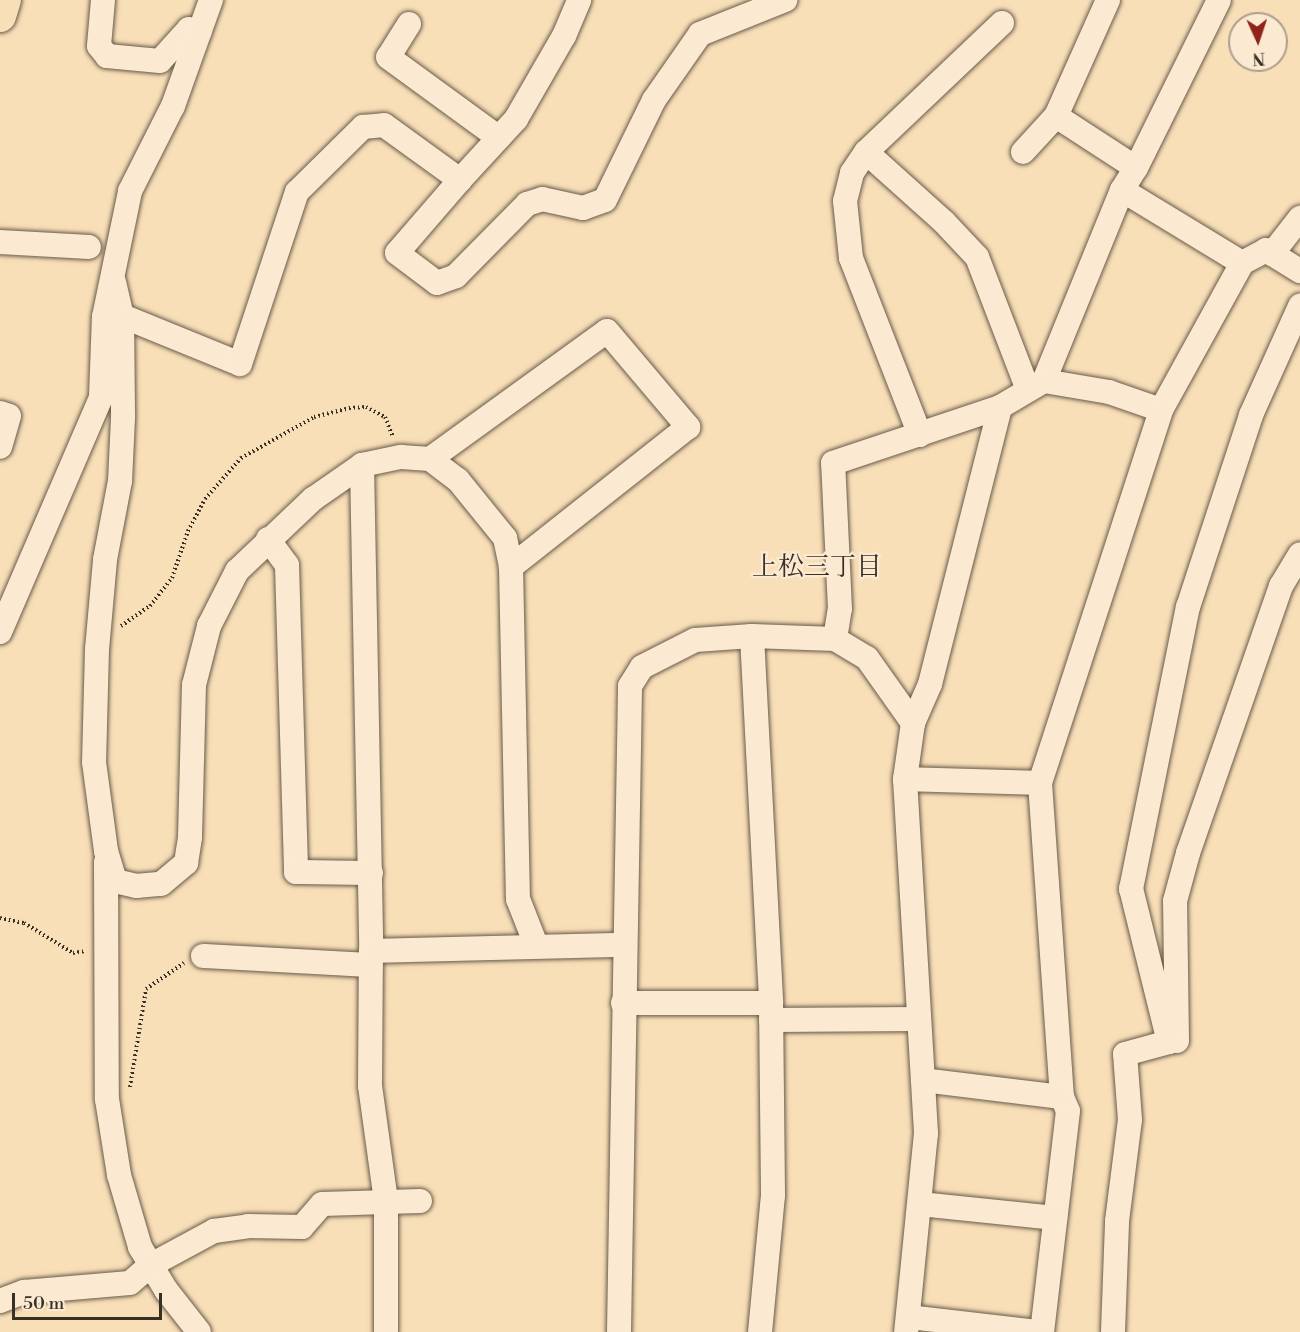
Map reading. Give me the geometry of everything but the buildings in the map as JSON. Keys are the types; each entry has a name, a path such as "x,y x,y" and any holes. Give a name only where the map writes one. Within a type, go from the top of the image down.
{"main road":[{"path":"0,16 5,0"}],"street":[{"path":"108,0 102,0 99,46 101,54 160,62 189,28 200,32"},
{"path":"0,632 101,397 104,316 114,282 130,191 173,106 211,0"},
{"path":"579,0 559,45 516,119 397,253 437,283 456,276 527,204 542,199 583,208 605,200 654,100 700,34 785,0"},
{"path":"1023,152 1056,116 1108,0"},
{"path":"1036,386 1122,190 1136,168 1219,0"},
{"path":"920,435 851,258 845,201 852,173 866,152 1002,23"},
{"path":"409,24 388,57 498,138"},
{"path":"1056,116 1136,168"},
{"path":"122,316 240,364 297,192 363,127 384,125 460,180"},
{"path":"866,152 944,222 976,257 1036,386"},
{"path":"1122,190 1242,263"},
{"path":"1272,254 1300,218"},
{"path":"0,242 89,247"},
{"path":"1042,1332 1068,1111 1062,1097 1040,783 1161,410 1242,263 1266,250 1300,271"},
{"path":"114,282 122,316 120,481 105,560 99,634 94,762 106,851 107,1099 119,1175 140,1247 199,1332"},
{"path":"1169,1042 1131,889 1188,607 1251,415 1300,306"},
{"path":"430,459 607,331 688,428 511,567"},
{"path":"835,639 840,609 833,463 1000,407 1036,386 1109,392 1161,410"},
{"path":"1000,407 930,684 912,723 906,779 926,1133 907,1324 1038,1332"},
{"path":"0,413 9,416 0,447"},
{"path":"106,851 115,881 136,886 161,884 186,863 190,837 194,685 209,626 232,580 268,539 312,499 362,465 402,457 430,459 458,480 505,538 511,567 518,899 536,945"},
{"path":"362,465 370,873 370,1086 386,1201 386,1332"},
{"path":"268,539 287,565 296,872 370,873"},
{"path":"1113,1332 1118,1221 1130,1120 1125,1054 1178,1041 1176,901 1188,853 1281,586 1300,554"},
{"path":"619,1332 623,945 630,686 642,667 695,640 752,636 835,639 867,657 912,723"},
{"path":"752,636 771,1012 773,1195 760,1332"},
{"path":"906,779 1040,783"},
{"path":"203,956 371,958 536,945 623,945"},
{"path":"623,1003 919,1019"},
{"path":"923,1080 1062,1097"},
{"path":"0,1301 24,1292 130,1282 151,1265 214,1231 248,1226 302,1227 322,1204 420,1201"},
{"path":"920,1204 1055,1218"}],"path":[{"path":"99,634 125,624 150,606 172,578 188,531 205,499 241,458 314,417 366,407 385,417 402,457"},
{"path":"0,918 24,923 74,953 87,951 105,908"},
{"path":"129,1093 146,988 194,956 203,956"}],"district":[{"name":"上松三丁目","path":"817,568"}]}
